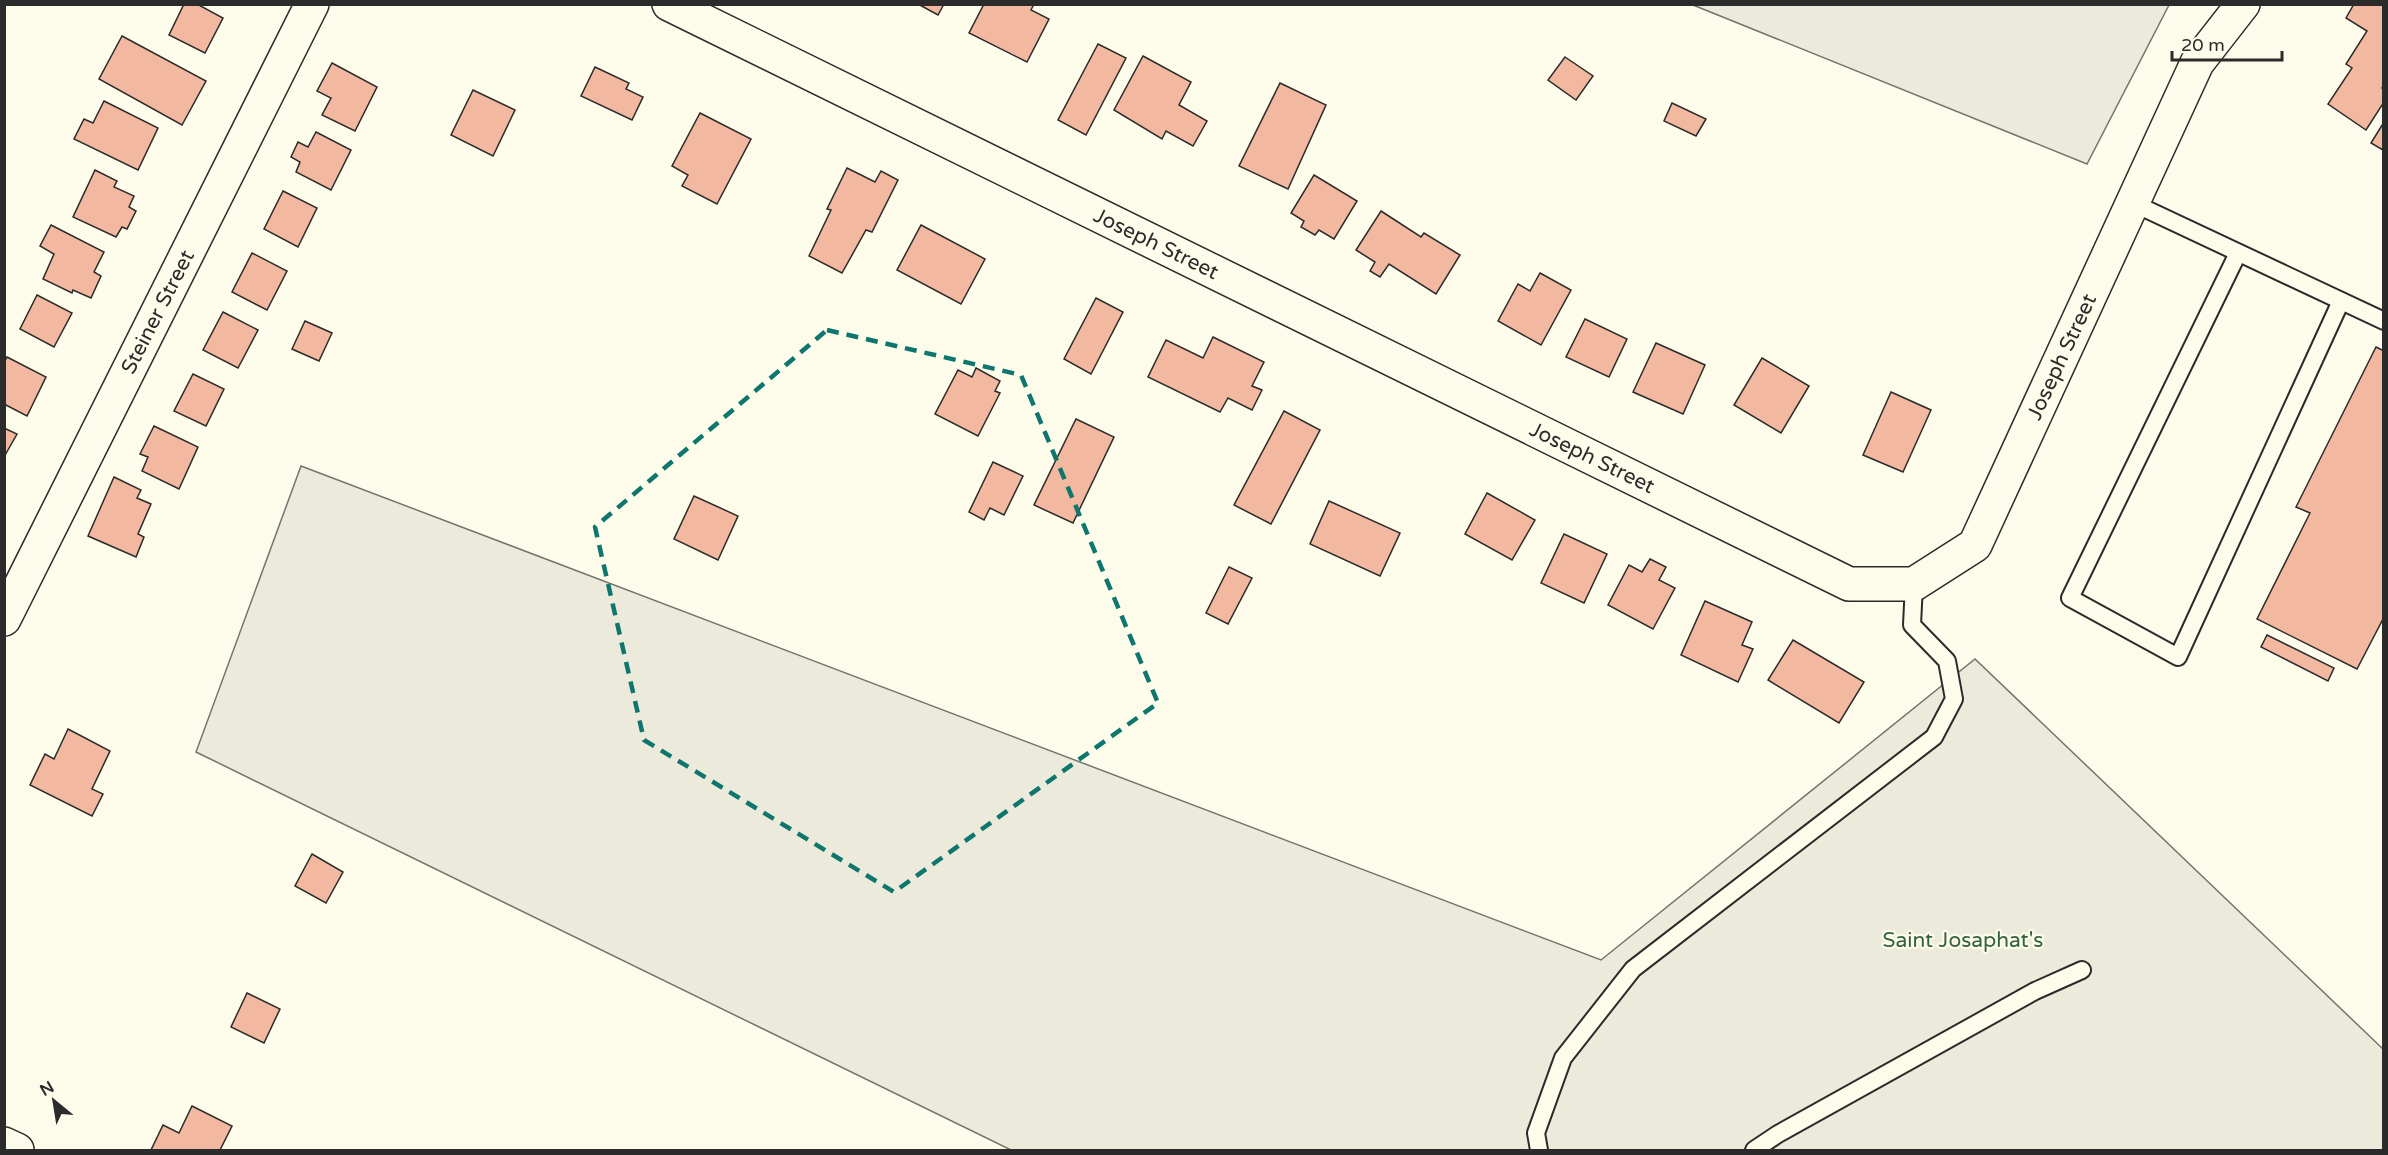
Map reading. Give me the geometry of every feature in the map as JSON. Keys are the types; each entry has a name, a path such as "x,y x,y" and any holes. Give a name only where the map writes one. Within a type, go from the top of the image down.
{"street":[{"name":"Steiner Street","path":"4,619 312,4"},
{"name":"Joseph Street","path":"669,4 1849,584 1914,584 1975,545 2197,63 2243,4"},
{"path":"4,1144 17,1150"}],"lane":[{"path":"2133,203 2384,321"},
{"path":"2238,253 2070,598 2178,657 2341,301"},
{"path":"1539,1150 1536,1133 1563,1058 1633,969 1934,737 1954,699 1947,661 1912,625 1914,584"},
{"path":"1754,1150 1778,1134 2034,991 2082,970"}],"highlighted area":[{"path":"827,330 1021,375 1158,703 894,892 644,740 595,527"}],"green space":[{"path":"1693,5 2169,5 2087,164"},
{"name":"Saint Josaphat's","path":"301,466 1601,960 1975,659 2383,1049 2383,1150 1011,1150 196,752"}],"building":[{"path":"184,4 197,4 223,18 205,53 169,35"},
{"path":"918,4 944,4 938,15"},
{"path":"984,4 1034,4 1031,10 1049,19 1027,62 969,33"},
{"path":"2354,4 2384,4 2384,85 2382,88 2384,89 2384,102 2366,130 2328,104 2352,68 2346,64 2367,31 2346,18"},
{"path":"122,36 206,81 182,125 99,79"},
{"path":"1098,44 1126,58 1086,135 1058,120"},
{"path":"1143,56 1191,82 1179,105 1207,121 1193,146 1166,131 1162,139 1114,110"},
{"path":"1565,57 1593,76 1576,100 1548,80"},
{"path":"332,63 377,87 355,131 322,115 331,98 317,91"},
{"path":"595,67 629,83 626,89 643,97 632,120 581,96"},
{"path":"1280,83 1326,105 1288,189 1239,166"},
{"path":"473,90 515,110 493,156 451,135"},
{"path":"104,101 158,128 138,170 74,139 84,119 93,123"},
{"path":"1672,103 1706,119 1696,136 1664,121"},
{"path":"700,113 751,139 717,204 682,186 688,175 672,166"},
{"path":"2384,122 2384,149 2383,150 2371,143"},
{"path":"316,132 351,150 331,190 296,172 300,162 291,157 298,142 308,147"},
{"path":"847,168 875,182 881,171 898,180 872,232 866,230 842,273 809,256 831,210 827,209"},
{"path":"95,170 117,181 114,187 134,196 129,207 136,211 127,229 122,227 116,237 73,217"},
{"path":"1314,175 1357,201 1334,239 1319,230 1315,235 1301,227 1304,221 1291,213"},
{"path":"283,191 317,208 298,247 264,229"},
{"path":"1381,211 1421,237 1424,233 1460,255 1436,294 1389,264 1380,277 1370,271 1375,262 1356,250"},
{"path":"51,225 104,252 94,272 101,276 91,298 73,290 72,293 43,279 54,254 40,246"},
{"path":"921,225 985,259 961,304 897,270"},
{"path":"252,253 287,271 267,310 232,292"},
{"path":"1540,273 1571,290 1541,345 1498,321 1518,284 1530,291"},
{"path":"37,295 72,313 54,347 20,329"},
{"path":"1096,298 1123,312 1091,374 1064,359"},
{"path":"223,312 258,330 238,368 203,350"},
{"path":"1585,319 1627,339 1609,377 1566,357"},
{"path":"305,321 332,333 319,361 292,349"},
{"path":"1213,337 1264,362 1252,386 1262,390 1252,410 1228,398 1220,412 1148,377 1166,340 1203,358"},
{"path":"1656,343 1705,365 1683,414 1633,392"},
{"path":"2376,347 2384,351 2384,617 2357,669 2257,619 2310,513 2296,507"},
{"path":"7,357 46,377 27,416 4,404 4,363"},
{"path":"1762,358 1809,386 1781,433 1734,405"},
{"path":"976,368 1000,381 995,391 1000,393 978,436 935,414 958,370 972,377"},
{"path":"193,374 224,389 206,426 174,411"},
{"path":"1891,392 1931,410 1903,472 1863,455"},
{"path":"1284,411 1320,430 1271,524 1234,505"},
{"path":"1076,419 1114,437 1073,523 1034,505"},
{"path":"154,426 198,447 179,489 142,471 148,457 140,454"},
{"path":"4,428 17,434 4,457"},
{"path":"993,462 1023,476 1004,515 990,508 984,520 969,512"},
{"path":"114,477 141,490 137,498 151,504 138,534 144,537 136,557 88,536"},
{"path":"1487,493 1535,520 1512,560 1465,534"},
{"path":"694,496 738,516 718,560 674,539"},
{"path":"1329,501 1400,533 1380,576 1310,544"},
{"path":"1564,534 1607,554 1584,603 1541,583"},
{"path":"1650,559 1666,567 1659,580 1675,588 1653,629 1608,605 1629,565 1642,572"},
{"path":"1229,567 1252,578 1228,624 1206,613"},
{"path":"1705,601 1752,622 1742,645 1753,649 1738,682 1681,655"},
{"path":"2267,635 2334,668 2328,681 2261,647"},
{"path":"1793,640 1864,682 1839,723 1768,680"},
{"path":"68,729 110,751 92,789 103,794 92,816 30,785 45,754 54,759"},
{"path":"312,854 343,872 326,903 295,886"},
{"path":"247,993 280,1009 264,1043 231,1027"},
{"path":"192,1106 232,1126 220,1150 151,1150 163,1125 179,1133"}]}
